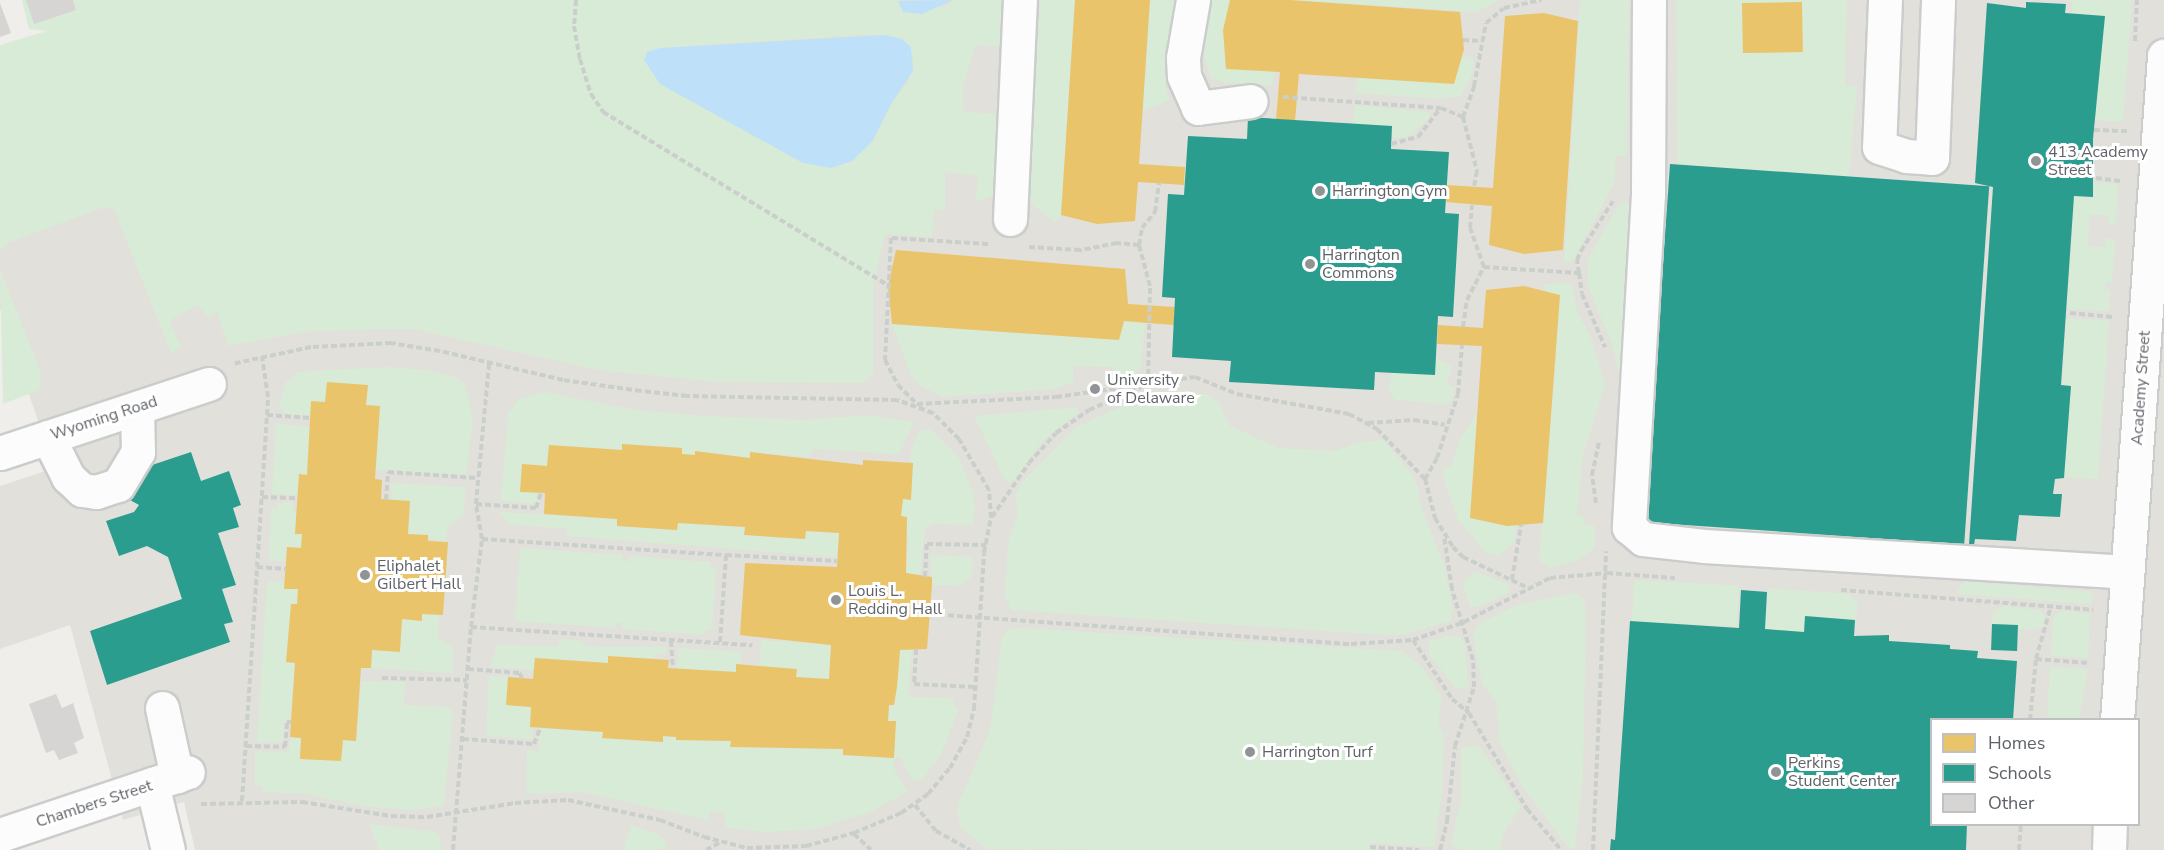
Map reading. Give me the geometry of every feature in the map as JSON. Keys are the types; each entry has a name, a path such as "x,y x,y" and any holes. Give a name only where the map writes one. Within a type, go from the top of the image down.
{"street":[{"path":"1008,237 1020,0"},
{"path":"1193,0 1183,58 1184,76 1198,108 1251,101"},
{"path":"1649,0 1648,194 1629,527 1643,539 1708,536 2127,572"},
{"path":"1885,0 1879,147 1906,156 1932,158 1938,0"},
{"name":"Academy Street","path":"2117,718 2164,56"},
{"name":"Wyoming Road","path":"0,453 209,384"},
{"path":"48,437 68,477 82,490 96,492 118,485 138,452 137,408"},
{"path":"162,708 172,778 159,816 168,850"},
{"name":"Chambers Street","path":"0,835 172,778"},
{"path":"2109,850 2110,826"}],"path":[{"path":"576,0 574,26 580,59 591,94 603,112 888,285"},
{"path":"1474,187 1477,171 1463,117 1474,87 1482,41 1490,16 1504,8 1541,0"},
{"path":"1463,40 1482,41"},
{"path":"1251,101 1280,97 1331,98 1441,108 1463,117"},
{"path":"1391,144 1418,137 1441,108"},
{"path":"2094,130 2129,131"},
{"path":"1148,384 1150,286 1138,245 1142,228 1155,212 1159,183"},
{"path":"1608,352 1582,294 1577,260 1616,197 1648,194"},
{"path":"1463,327 1467,300 1484,267 1470,228 1472,205"},
{"path":"159,816 207,803 242,801 302,802 392,816 427,817 568,800 660,819 719,843 771,849 823,843 854,833 915,804 941,780 963,747 971,729 986,545 991,518 988,490 971,455 933,413 917,404 898,386 885,360 891,238 1008,237 1080,250 1117,243 1138,245"},
{"path":"1484,267 1579,273"},
{"path":"2070,313 2146,321"},
{"path":"209,384 225,365 262,356 341,344 391,343 563,380 676,395 869,397 917,404 1056,397 1195,377 1237,394 1349,414 1368,423 1425,479 1428,500 1444,533 1462,556 1530,589"},
{"path":"1425,479 1437,458 1445,426 1458,394 1462,345"},
{"path":"242,801 267,415 262,356"},
{"path":"453,850 458,812 471,627 482,539 476,504 489,363"},
{"path":"991,518 1029,463 1056,433 1089,410 1148,384"},
{"path":"267,415 311,418"},
{"path":"1368,423 1414,420 1445,426"},
{"path":"1598,509 1592,475 1601,436"},
{"path":"386,500 388,472 478,478"},
{"path":"476,504 536,508 541,493"},
{"path":"262,497 297,498"},
{"path":"1512,579 1521,525"},
{"path":"1440,850 1447,821 1455,747 1469,713 1474,687 1464,622 1454,598 1444,533"},
{"path":"482,539 837,561"},
{"path":"1593,850 1607,573 1605,539"},
{"path":"925,577 927,544 986,545"},
{"path":"720,644 726,555"},
{"path":"257,567 286,569"},
{"path":"930,614 1351,644 1413,640 1464,622 1550,578 1607,573"},
{"path":"1956,598 2098,610"},
{"path":"2030,718 2036,659 2051,606"},
{"path":"471,627 752,645"},
{"path":"1413,640 1452,699 1469,713 1527,809 1561,850"},
{"path":"671,641 673,668"},
{"path":"916,649 914,684 976,687"},
{"path":"2036,659 2095,663"},
{"path":"468,669 519,673 522,678"},
{"path":"382,678 467,680"},
{"path":"246,747 285,747 287,722 291,722"},
{"path":"463,739 534,744 540,728"},
{"path":"915,804 936,831 970,850"},
{"path":"2019,850 2021,826"},
{"path":"854,833 871,850"},
{"path":"706,850 719,843"},
{"path":"1370,847 1419,850"}],"shaded area":[{"name":"University of Delaware","path":"232,0 2164,0 2164,850 195,850 184,802 123,820 70,625 0,649 0,486 54,468 0,309 0,233"}],"green space":[{"path":"22,0 899,0 944,7 953,0 1014,0 1008,47 975,45 962,90 964,112 1008,114 1000,185 994,195 975,202 978,176 945,172 945,210 934,210 932,237 885,234 873,285 873,373 863,383 718,382 599,370 413,329 310,331 228,346 217,312 208,317 198,305 169,321 181,347 171,353 114,209 105,207 9,242 0,251 0,45 47,31 29,29","holes":["863,35 897,37 914,59 909,80 891,104 872,142 803,163 644,55 660,48"]},
{"path":"1040,0 1075,0 1061,215 1056,222 1033,206 1029,193"},
{"path":"1150,0 1182,0 1165,86 1170,100 1143,111"},
{"path":"1205,0 1230,0 1226,68 1274,72 1272,86 1222,82 1211,77 1198,40"},
{"path":"1290,0 1499,0 1477,12"},
{"path":"1580,0 1629,0 1627,149 1625,156 1616,156 1614,184 1573,260 1564,263"},
{"path":"1676,0 1847,0 1845,86 1857,86 1849,176 1678,164"},
{"path":"2059,0 2132,0 2123,122 2095,120 2105,16 2072,13 2072,1"},
{"path":"1468,56 1474,59 1472,75 1461,96 1440,99 1355,93 1357,78"},
{"path":"1355,105 1429,112 1430,118 1407,137 1392,138 1392,126 1353,124"},
{"path":"2094,182 2118,184 2116,225 2109,225 2109,216 2090,214 2088,246 2106,247 2106,239 2115,239 2112,283 2105,283 2105,290 2110,289 2109,311 2067,309 2074,196 2093,197"},
{"path":"1634,201 1621,385 1613,347 1588,285 1588,259 1620,203"},
{"path":"0,270 41,373 39,390 3,404"},
{"path":"1571,283 1578,314 1590,335 1605,385 1583,455 1577,516 1585,517 1584,525 1594,525 1595,548 1578,560 1551,568 1539,560 1559,296 1545,291 1544,284"},
{"path":"2066,318 2109,320 2098,479 2064,477 2071,387 2062,385"},
{"path":"1124,321 1145,323 1141,367 1135,376 1115,378 1114,367 1073,366 1073,382 1054,389 943,397 921,386 911,375 892,324 1119,340"},
{"path":"1436,359 1452,365 1447,383 1455,388 1452,401 1444,404 1395,400 1389,391 1391,372"},
{"path":"387,367 426,370 455,377 465,384 473,420 466,475 375,470 380,406 366,405 368,386 325,402 310,416 284,414 284,409 278,409 286,382 298,372"},
{"path":"1179,390 1209,395 1219,403 1230,426 1278,448 1335,451 1356,443 1384,440 1414,477 1419,491 1420,504 1445,568 1453,609 1451,621 1400,635 1011,610 1005,595 1008,542 1018,512 1015,496 1023,481 1076,427 1133,401 1168,399"},
{"path":"544,392 635,410 707,416 803,420 866,415 914,422 899,454 812,449 811,457 750,452 749,458 696,452 695,455 682,454 682,448 622,444 622,450 549,445 547,466 523,464 521,491 541,493 535,504 501,501 508,413 519,399"},
{"path":"1079,407 1077,413 1041,443 1012,483 1006,482 974,416"},
{"path":"1478,412 1470,518 1517,525 1514,542 1499,556 1487,553 1458,520 1443,476 1443,467 1452,466 1460,439"},
{"path":"276,423 310,427 307,475 299,475 298,495 272,494"},
{"path":"930,429 959,458 973,493 975,508 973,525 933,524 925,529 920,577 906,573 908,536 901,516 903,499 911,499 910,453 920,430"},
{"path":"391,483 466,487 463,517 449,524 445,542 408,534 391,500"},
{"path":"292,502 302,534 301,548 287,547 286,561 269,561 271,509 277,509 278,503"},
{"path":"499,512 617,519 617,526 677,530 678,523 745,527 745,535 799,539 805,539 806,531 839,533 837,557 566,536 567,529 508,524"},
{"path":"520,548 622,555 622,561 628,562 629,556 710,562 710,567 716,567 712,629 706,629 705,635 622,629 622,623 616,623 615,628 515,621"},
{"path":"930,555 973,557 971,577 960,586 932,585"},
{"path":"1475,571 1508,584 1509,592 1481,606 1470,607 1463,584"},
{"path":"1634,580 1739,585 1737,626 1632,621"},
{"path":"267,581 285,582 284,588 298,589 297,604 291,604 286,662 295,663 290,721 285,720 283,742 257,742"},
{"path":"1964,581 2093,592 2091,604 1956,594"},
{"path":"1768,588 1849,594 1859,604 1855,620 1806,616 1804,632 1765,629"},
{"path":"1576,593 1585,601 1586,613 1583,777 1575,849 1567,846 1523,788 1500,743 1496,701 1482,684 1473,635 1480,623 1519,604"},
{"path":"2004,606 2040,610 2046,619 2044,627 2028,630 2018,629 2017,625 1992,624 1993,613"},
{"path":"2062,610 2090,614 2088,658 2051,656 2053,617"},
{"path":"422,614 439,615 438,638 453,647 453,673 371,668 372,650 402,619 422,621"},
{"path":"1009,629 1402,651 1422,667 1442,697 1438,723 1444,736 1442,792 1434,847 1370,843 1369,850 987,849 960,827 957,807 990,730 1002,637"},
{"path":"1447,636 1458,636 1464,642 1469,687 1456,689 1429,654 1429,642"},
{"path":"560,639 583,641 583,646 666,647 666,654 654,654 654,659 608,656 608,663 535,658 534,670 490,667 497,645 558,646"},
{"path":"761,640 831,645 829,679 796,677 796,669 759,666"},
{"path":"679,648 742,652 741,665 736,665 736,672 677,669"},
{"path":"912,648 908,697 954,698 954,706 959,708 941,754 923,779 912,780 900,757 894,758 894,769 908,791 870,812 815,829 768,832 729,828 725,825 725,814 710,811 708,820 583,792 526,794 527,750 538,751 540,728 603,732 603,738 662,742 663,736 676,737 676,740 731,741 731,747 843,749 844,755 893,758 896,722 888,721 889,705 897,686 900,650"},
{"path":"2050,667 2088,669 2079,718 2047,718"},
{"path":"489,676 508,677 531,707 533,739 486,736"},
{"path":"361,681 405,682 404,705 448,707 453,711 444,806 417,810 370,807 305,794 262,792 262,785 255,785 255,751 289,752 290,737 301,738 300,759 341,761 343,740 356,741"},
{"path":"1479,746 1521,807 1505,830 1499,850 1457,849 1451,843 1461,801 1461,747"},
{"path":"369,824 435,832 440,837 441,850 379,850"},
{"path":"631,825 659,835 666,842 666,849 623,850"}],"water":[{"path":"953,0 922,14 903,12 898,1"},
{"path":"885,35 902,39 911,47 913,71 891,104 872,142 852,161 831,168 803,163 660,84 644,60 647,52 660,48"}],"building: Homes":[{"path":"1075,0 1150,0 1139,164 1185,167 1184,185 1138,182 1135,221 1097,224 1061,215"},
{"path":"1230,0 1290,0 1460,12 1464,49 1454,84 1299,74 1295,121 1276,120 1280,72 1226,69 1223,30"},
{"path":"1802,2 1803,52 1743,53 1742,3"},
{"path":"1544,13 1578,21 1563,250 1524,254 1489,245 1492,206 1446,202 1447,185 1493,188 1505,16"},
{"path":"896,250 1125,269 1128,304 1175,307 1174,325 1124,321 1119,340 892,324 888,286"},
{"path":"1524,286 1560,295 1543,523 1507,526 1470,518 1482,346 1437,344 1438,325 1483,328 1486,290"},
{"name":"Eliphalet Gilbert Hall","path":"327,382 368,385 366,405 380,406 375,479 382,480 381,499 410,501 408,534 428,535 428,541 448,542 443,615 422,614 422,621 402,619 400,652 372,650 371,668 361,668 356,741 343,740 341,761 300,759 301,738 290,737 295,663 286,662 291,604 297,604 298,589 284,589 287,547 301,548 302,534 295,534 299,474 307,475 311,401 325,402"},
{"name":"Louis L. Redding Hall","path":"622,444 682,448 682,454 695,455 695,451 750,458 750,452 863,465 863,460 913,463 911,500 903,499 901,516 907,517 906,573 932,577 932,585 927,649 900,650 894,705 889,705 888,721 896,721 894,758 843,755 843,749 730,747 731,741 676,740 676,737 663,736 663,742 602,738 603,732 530,727 531,707 506,705 508,677 533,679 535,658 608,663 608,656 669,660 668,668 736,672 736,664 797,669 796,677 829,679 831,645 740,635 745,563 837,567 839,533 806,531 805,539 744,535 745,527 678,523 677,530 617,526 617,519 544,514 545,493 520,492 522,464 547,466 549,445 622,450"}],"building: Schools":[{"name":"413 Academy Street","path":"2026,2 2066,4 2065,13 2105,16 2093,139 2093,197 2074,196 2061,385 2071,386 2064,478 2055,479 2053,494 2062,494 2060,517 2019,515 2016,541 1975,539 1974,545 1969,545 1993,187 1975,183 1987,3 2026,8"},
{"name":"Harrington Commons","path":"1248,117 1392,126 1391,149 1449,152 1445,213 1459,214 1453,317 1438,316 1435,375 1375,372 1374,390 1229,382 1231,361 1172,357 1175,298 1162,297 1168,194 1184,195 1188,136 1247,139"},
{"path":"1670,164 1989,186 1964,544 1645,522"},
{"path":"191,452 201,481 229,471 241,505 233,508 239,527 218,533 236,585 222,589 233,622 224,624 230,642 107,685 90,631 182,599 168,557 147,546 119,556 106,521 134,512 139,505 121,495 146,467"},
{"name":"Perkins Student Center","path":"1741,590 1767,592 1765,629 1804,632 1805,616 1855,620 1854,636 1889,635 1889,641 1950,645 1950,649 1978,651 1977,658 2017,661 2013,718 1930,718 1930,826 1967,826 1966,850 1610,850 1611,839 1615,840 1630,621 1739,628"},
{"path":"1992,624 2018,625 2017,651 1991,650"}],"building: Other":[{"path":"26,0 73,0 76,10 34,24"},
{"path":"0,3 11,33 0,37"},
{"path":"56,694 62,708 73,703 84,738 74,743 78,753 59,760 54,750 46,753 29,704"}],"place":[{"name":"413 Academy Street","path":"2036,161"},
{"name":"Harrington Gym","path":"1320,191"},
{"name":"Harrington Commons","path":"1310,264"},
{"name":"University of Delaware","path":"1095,389"},
{"name":"Eliphalet Gilbert Hall","path":"365,575"},
{"name":"Louis L. Redding Hall","path":"836,600"},
{"name":"Harrington Turf","path":"1250,752"},
{"name":"Perkins Student Center","path":"1776,772"}]}
